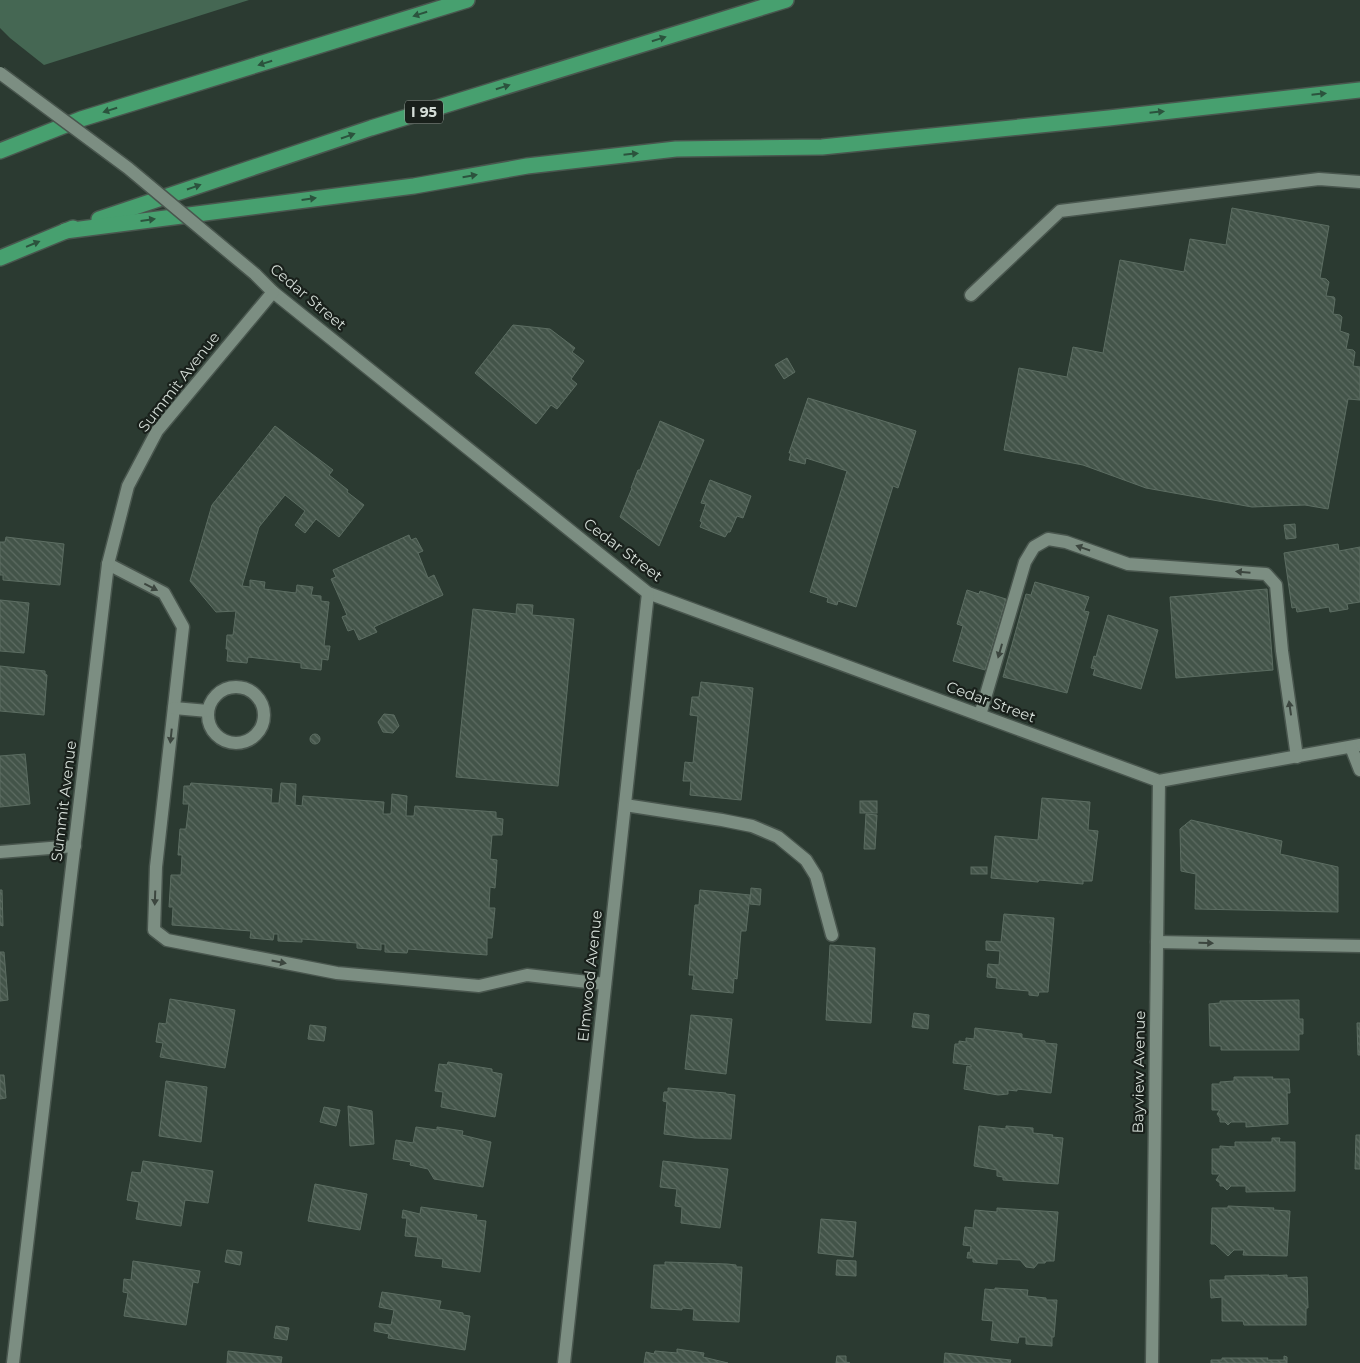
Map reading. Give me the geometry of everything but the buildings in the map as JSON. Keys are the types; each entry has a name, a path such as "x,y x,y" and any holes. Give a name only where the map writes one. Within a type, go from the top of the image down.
{"highway":[{"path":"0,151 81,119 467,0"},
{"name":"I 95","path":"0,258 65,231 371,128 786,0"},
{"path":"65,231 414,186 527,166 666,150 822,147 1360,90"}],"street":[{"name":"Cedar Street","path":"0,73 128,168 255,274 273,292 648,593 1159,781"},
{"path":"971,295 1060,211 1319,180 1360,182"},
{"name":"Summit Avenue","path":"12,1363 108,564 128,486 157,431 273,292"},
{"path":"980,715 1025,562 1034,547 1048,539 1057,540 1128,564 1266,574 1276,585 1282,651 1297,757"},
{"path":"108,564 164,593 183,627 156,867 154,930 167,940 337,973 479,986 527,975 605,984"},
{"name":"Elmwood Avenue","path":"564,1363 648,593"},
{"path":"242,688 250,691 262,705 263,722 259,731 252,738 235,744 218,736 212,729 208,720 208,711 216,695 224,690 242,688"},
{"path":"174,708 208,711"},
{"path":"1159,781 1355,746 1360,770"},
{"name":"Bayview Avenue","path":"1152,1363 1159,781"},
{"path":"625,805 752,826 778,837 806,860 816,876 832,935"},
{"path":"0,852 75,846"},
{"path":"1157,942 1360,946"}],"green space":[{"path":"0,0 249,0 44,65 0,28"}]}
